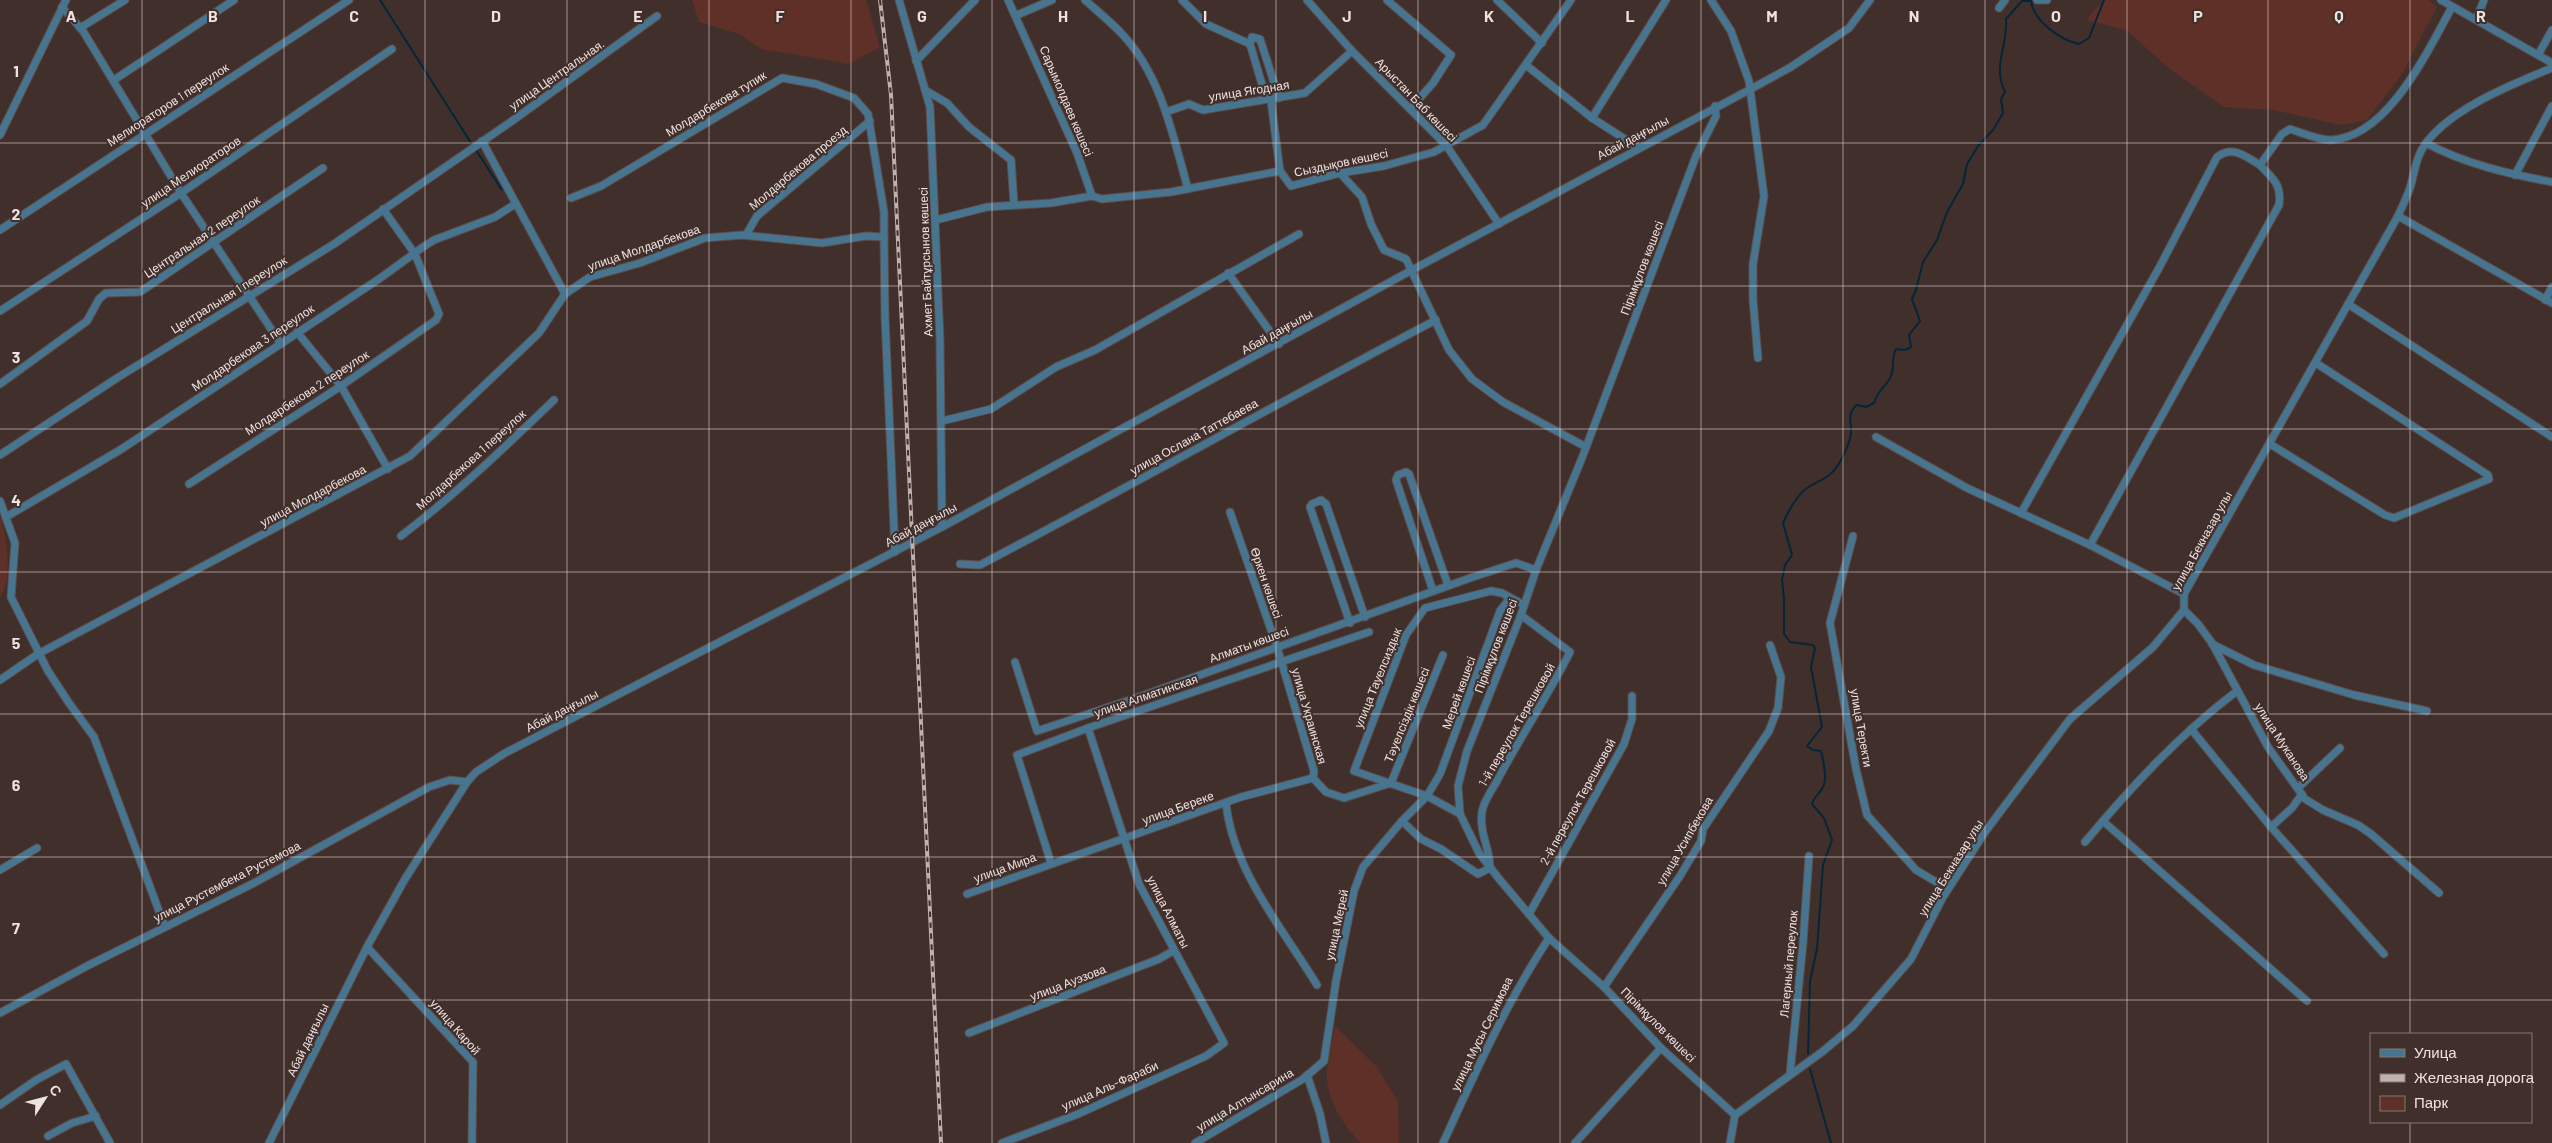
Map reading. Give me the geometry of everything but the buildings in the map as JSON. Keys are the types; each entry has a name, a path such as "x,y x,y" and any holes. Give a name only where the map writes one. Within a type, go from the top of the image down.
{"street":[{"path":"80,28 125,0"},
{"path":"114,80 234,0"},
{"name":"Мелиораторов 1 переулок","path":"0,230 349,0"},
{"name":"Ахмет Байтұрсынов көшесі","path":"900,0 930,107 936,220 942,421 942,527"},
{"path":"916,61 975,0"},
{"name":"Сарымолдаев көшесі","path":"1008,0 1017,16 1077,152 1092,196"},
{"path":"1017,16 1052,0"},
{"path":"1085,0 1122,34 1134,50 1166,112 1188,189"},
{"path":"1182,0 1206,24 1250,44"},
{"name":"Арыстан Баб көшесі","path":"1307,0 1352,52 1411,108 1446,145 1499,224"},
{"path":"1387,0 1451,55 1433,83 1411,108"},
{"path":"1497,0 1542,42"},
{"name":"Сыздықов көшесі","path":"936,220 987,207 1051,203 1092,196 1102,199 1132,197 1188,189 1280,171 1291,186 1340,172 1384,166 1434,152 1483,125 1571,0"},
{"path":"1592,118 1666,0"},
{"path":"1711,0 1731,31 1749,81 1764,196 1753,264 1753,300 1758,358"},
{"name":"Абай даңғылы","path":"269,1143 367,947 405,879 467,782 476,772 505,753 942,527 1412,270 1715,106 1749,90 1791,66 1849,28 1870,0"},
{"path":"1999,8 2006,0"},
{"path":"2037,0 2046,0"},
{"path":"2441,0 2552,63"},
{"path":"2476,20 2484,0"},
{"path":"64,3 114,80 181,193 280,344"},
{"path":"0,134 64,3"},
{"path":"2260,165 2282,134 2290,129 2330,140 2357,134 2377,120 2403,90 2452,7"},
{"name":"улица Центральная.","path":"468,150 657,16"},
{"path":"2538,55 2552,30"},
{"path":"1279,98 1260,39 1252,37 1250,44 1264,91 1271,100 1280,171"},
{"name":"улица Мелиораторов","path":"0,311 181,193 392,49"},
{"name":"улица Ягодная","path":"1166,112 1189,104 1203,110 1305,93 1352,52"},
{"path":"1526,66 1592,118 1639,148"},
{"name":"улица Бекназар улы","path":"1735,1115 1822,1052 1859,1019 1911,958 1948,889 1985,832 2077,711 2153,647 2184,610 2184,594 2398,216 2410,188 2414,169 2426,143 2439,129 2466,110 2503,88 2552,68"},
{"name":"Молдарбекова тупик","path":"571,198 601,186 782,78 816,84 854,98 865,110 870,121"},
{"path":"926,90 947,103 969,127 1011,160 1014,204"},
{"name":"Пірімқұлов көшесі","path":"1715,106 1716,116 1696,156 1586,447 1536,570 1522,615 1466,751 1458,786 1460,814 1479,853 1490,868 1549,938 1604,987 1661,1048 1735,1115"},
{"path":"2515,175 2552,106"},
{"path":"870,121 884,212 885,317 895,552"},
{"name":"Молдарбекова проезд","path":"746,235 757,216 870,121"},
{"path":"482,141 566,294"},
{"path":"2426,143 2442,151 2515,175 2552,182"},
{"name":"Центральная 1 переулок","path":"0,455 248,295 334,244 468,150"},
{"path":"2021,513 2158,268 2217,157 2230,150 2236,151 2260,165 2279,187 2281,193 2279,205 2090,545"},
{"name":"Центральная 2 переулок","path":"0,384 87,321 99,299 106,293 140,292 214,244 323,168"},
{"path":"1340,172 1362,197 1371,224 1384,250 1406,260 1449,350 1472,379 1503,402 1586,447"},
{"name":"Молдарбекова 3 переулок","path":"6,518 120,450 434,240 495,217 515,204"},
{"path":"383,209 415,254"},
{"path":"2398,216 2549,301 2552,287"},
{"path":"942,421 991,409 1056,367 1095,350 1299,234"},
{"name":"улица Молдарбекова","path":"0,680 38,654 410,456 539,333 566,294 590,277 640,263 705,238 746,235 822,243 866,236 884,237"},
{"name":"Молдарбекова 2 переулок","path":"189,484 341,386 436,320 438,314 415,254"},
{"path":"1228,273 1279,344"},
{"path":"2348,304 2552,437"},
{"name":"улица Ослана Таттебаева","path":"960,564 980,565 1112,496 1296,393 1436,320"},
{"path":"297,332 341,386 388,469"},
{"path":"2270,444 2385,515 2394,518 2489,479 2488,475 2316,363"},
{"name":"Молдарбекова 1 переулок","path":"401,536 436,509 554,400"},
{"path":"1876,437 1967,488 2090,545 2184,594"},
{"path":"1433,591 1396,480 1398,475 1406,472 1409,474 1448,586"},
{"path":"0,500 15,543 11,597 38,654 69,704 94,736 165,927"},
{"path":"1350,623 1310,507 1321,500 1326,504 1365,617"},
{"name":"Өркен көшесі","path":"1230,512 1281,661"},
{"name":"улица Теректи","path":"1853,536 1830,623 1856,768 1867,815 1916,870 1948,889"},
{"name":"Алматы көшесі","path":"1015,662 1037,731 1350,623 1433,591 1516,564 1536,570"},
{"name":"улица Тауелсиздык","path":"1460,814 1428,796 1354,771 1406,636 1425,608 1491,591 1502,593 1510,598"},
{"path":"1510,598 1524,605"},
{"name":"Мерей көшесі","path":"1428,796 1440,774 1500,612 1510,598"},
{"name":"улица Муканова","path":"2184,610 2198,624 2212,643 2268,747 2300,791 2313,804 2358,825 2371,834 2440,892"},
{"name":"1-й переулок Терешковой","path":"1490,868 1490,852 1482,836 1482,810 1527,728 1550,694 1570,652 1522,615"},
{"name":"улица Алматинская","path":"1051,863 1017,755 1088,728 1369,632"},
{"path":"2212,643 2254,664 2290,676 2354,695 2427,711"},
{"name":"улица Усипбекова","path":"1604,987 1680,876 1701,841 1703,830 1769,731 1778,708 1780,677 1770,645"},
{"name":"Тәуелсіздік көшесі","path":"1391,783 1443,655"},
{"name":"улица Украинская","path":"1281,661 1314,770 1313,778"},
{"path":"2084,842 2137,782 2208,712 2237,691"},
{"name":"2-й переулок Терешковой","path":"1529,914 1624,744 1632,719 1632,696"},
{"name":"улица Алматы","path":"1088,728 1126,839 1139,884 1173,951 1224,1043"},
{"path":"2191,729 2271,827 2384,954"},
{"path":"2271,827 2292,808 2300,791 2340,748"},
{"path":"1313,778 1326,792 1344,798 1391,783"},
{"name":"улица Береке","path":"1051,863 1126,839 1241,797 1313,778"},
{"name":"улица Рустембека Рустемова","path":"0,1013 254,883 429,787 450,780 467,782"},
{"name":"улица Мерей","path":"1307,1075 1324,1062 1354,891 1363,867 1402,821 1428,796"},
{"path":"1226,803 1228,824 1257,891 1317,986"},
{"path":"1402,821 1421,839 1441,849 1478,874 1490,868"},
{"path":"2102,821 2307,1001"},
{"path":"0,870 38,848"},
{"name":"Лагерный переулок","path":"1790,1074 1803,943 1809,856"},
{"name":"улица Мира","path":"967,894 1051,863"},
{"name":"улица Мусы Серимова","path":"1443,1143 1522,978 1549,938"},
{"name":"улица Карой","path":"367,947 473,1062 472,1143"},
{"name":"улица Ауэзова","path":"969,1033 1159,959 1173,951"},
{"name":"улица Аль-Фараби","path":"1002,1143 1078,1114 1206,1056 1224,1043"},
{"path":"1574,1143 1661,1048"},
{"path":"0,1105 36,1080 66,1064 110,1143"},
{"path":"1307,1075 1320,1114 1326,1143"},
{"name":"улица Алтынсарина","path":"1195,1143 1255,1109 1307,1075"},
{"path":"1730,1143 1735,1115"},
{"path":"48,1136 72,1124 96,1116"}],"green space":[{"path":"692,0 866,0 880,47 849,64 761,49 739,34 699,22"},
{"path":"2104,0 2428,0 2437,7 2402,74 2367,120 2340,125 2274,110 2224,107 2170,69 2126,30 2086,20"},
{"path":"0,516 7,546 8,570 4,590 0,597"},
{"path":"1335,1026 1376,1066 1398,1101 1399,1143 1361,1143 1349,1130 1334,1106 1327,1080"}],"waterway":[{"path":"380,0 473,146"},
{"path":"1808,1054 1810,981 1817,949 1823,865 1832,840 1824,818 1812,804 1822,789 1825,779 1821,751 1813,750 1807,746 1822,727 1811,667 1815,648 1813,645 1790,642 1784,634 1782,580 1785,565 1792,555 1783,523 1800,495 1807,488 1829,475 1840,462 1850,437 1850,418 1852,412 1857,405 1866,407 1874,403 1891,376 1896,349 1905,350 1911,347 1909,335 1920,321 1912,299 1923,262 1937,240 1947,212 1963,184 1967,164 1978,146 1993,130 2003,113 2001,99 2005,92 2001,82 2000,64 2005,39 2006,19 2022,1 2031,1 2037,16 2049,29 2064,39 2079,44 2089,38 2104,0"},
{"path":"476,150 502,190"},
{"path":"1810,1069 1831,1143"}],"railway":[{"path":"880,0 891,95 941,1143"}]}
